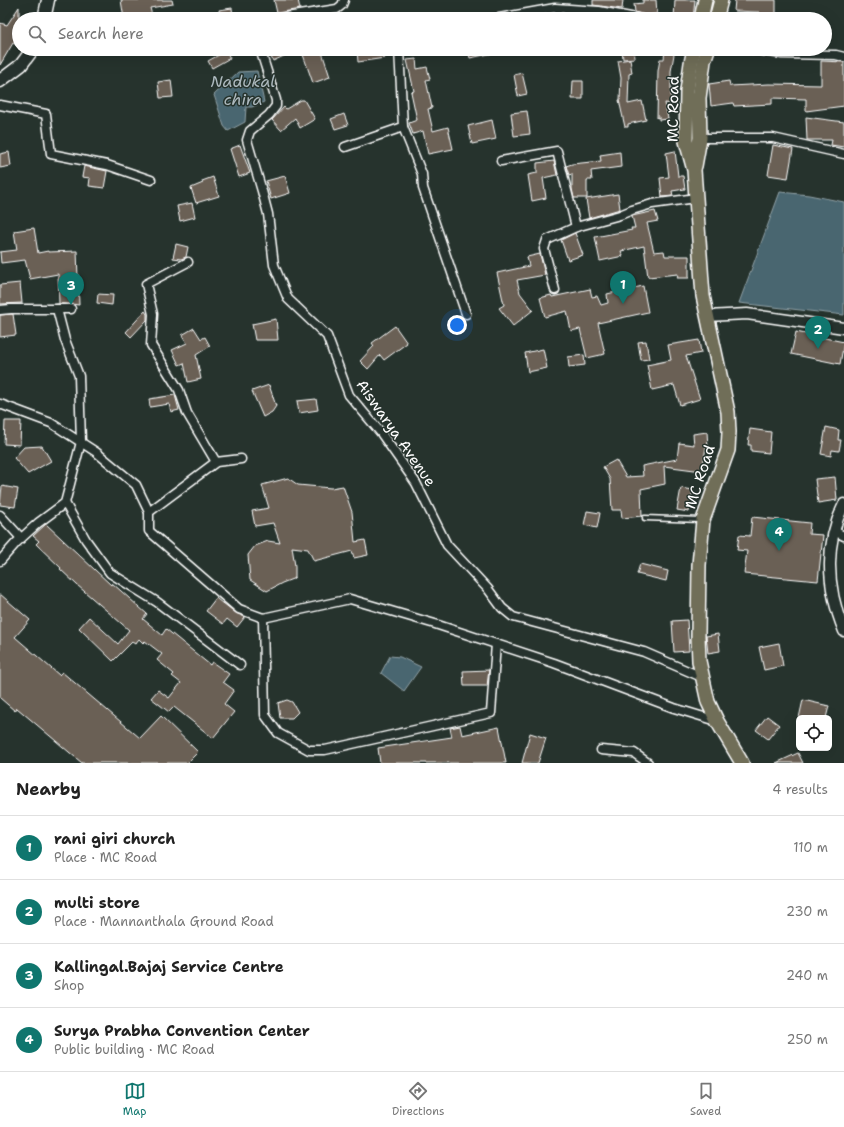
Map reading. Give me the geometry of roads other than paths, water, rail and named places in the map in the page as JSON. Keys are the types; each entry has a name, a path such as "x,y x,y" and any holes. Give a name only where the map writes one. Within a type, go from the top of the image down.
{"main road":[{"path":"45,12 48,0"},
{"path":"703,12 706,0"},
{"path":"718,12 721,0"},
{"path":"0,81 21,65 28,56"},
{"name":"MC Road","path":"692,56 687,91 686,141 694,170 703,296 728,412 729,432 728,450 703,520 699,565 698,636 700,661 708,702 717,721 742,763"},
{"name":"MC Road","path":"694,170 700,138 699,98 706,56"}],"street":[{"path":"316,12 337,9 342,5 344,0"},
{"path":"533,12 555,8 604,12"},
{"path":"832,54 844,57"},
{"name":"Aiswarya Avenue","path":"262,56 276,100 276,106 269,115 250,132 247,140 268,214 274,264 288,299 327,336 348,395 381,433 416,483 447,545 488,589 502,608 513,617 644,652 704,678"},
{"path":"399,56 403,127 422,174 423,188 466,314"},
{"path":"0,105 46,114 51,154 107,165 151,180"},
{"path":"345,147 403,127"},
{"path":"700,138 773,138 844,154"},
{"path":"502,161 557,151 576,227"},
{"path":"555,290 544,249 547,240 576,227 620,215 652,204 696,198"},
{"path":"188,262 146,284 153,314 151,344 179,390 187,413 216,462"},
{"path":"0,561 21,538 65,503 81,442 79,376 65,340 57,309"},
{"path":"0,310 71,309"},
{"path":"707,316 747,314 844,328"},
{"path":"0,404 51,423 96,452 136,485 149,512 149,531 239,609 263,618 350,599 435,624 554,663 674,708 717,721"},
{"path":"149,512 216,462 241,459"},
{"path":"65,503 86,540 110,573 157,602 240,665"},
{"path":"844,504 834,531 830,551 830,585 836,612 844,630"},
{"path":"0,515 21,538"},
{"path":"834,531 844,536"},
{"path":"263,618 265,715 278,733 309,750 325,750 492,713 496,644"},
{"path":"601,750 634,753 648,763"}],"lane":[{"path":"645,518 703,520"}],"water":[{"name":"Nadukal chira","path":"257,71 264,102 252,107 246,107 245,122 228,131 224,126 214,95 238,72"},
{"path":"780,192 809,195 844,202 844,315 739,303"},
{"path":"390,656 400,657 421,667 404,691 381,673"}],"place":[{"name":"rani giri church","path":"623,304"},
{"name":"Kallingal.Bajaj Service Centre","path":"71,305"},
{"name":"multi store","path":"818,349"},
{"name":"Surya Prabha Convention Center","path":"779,551"}]}
